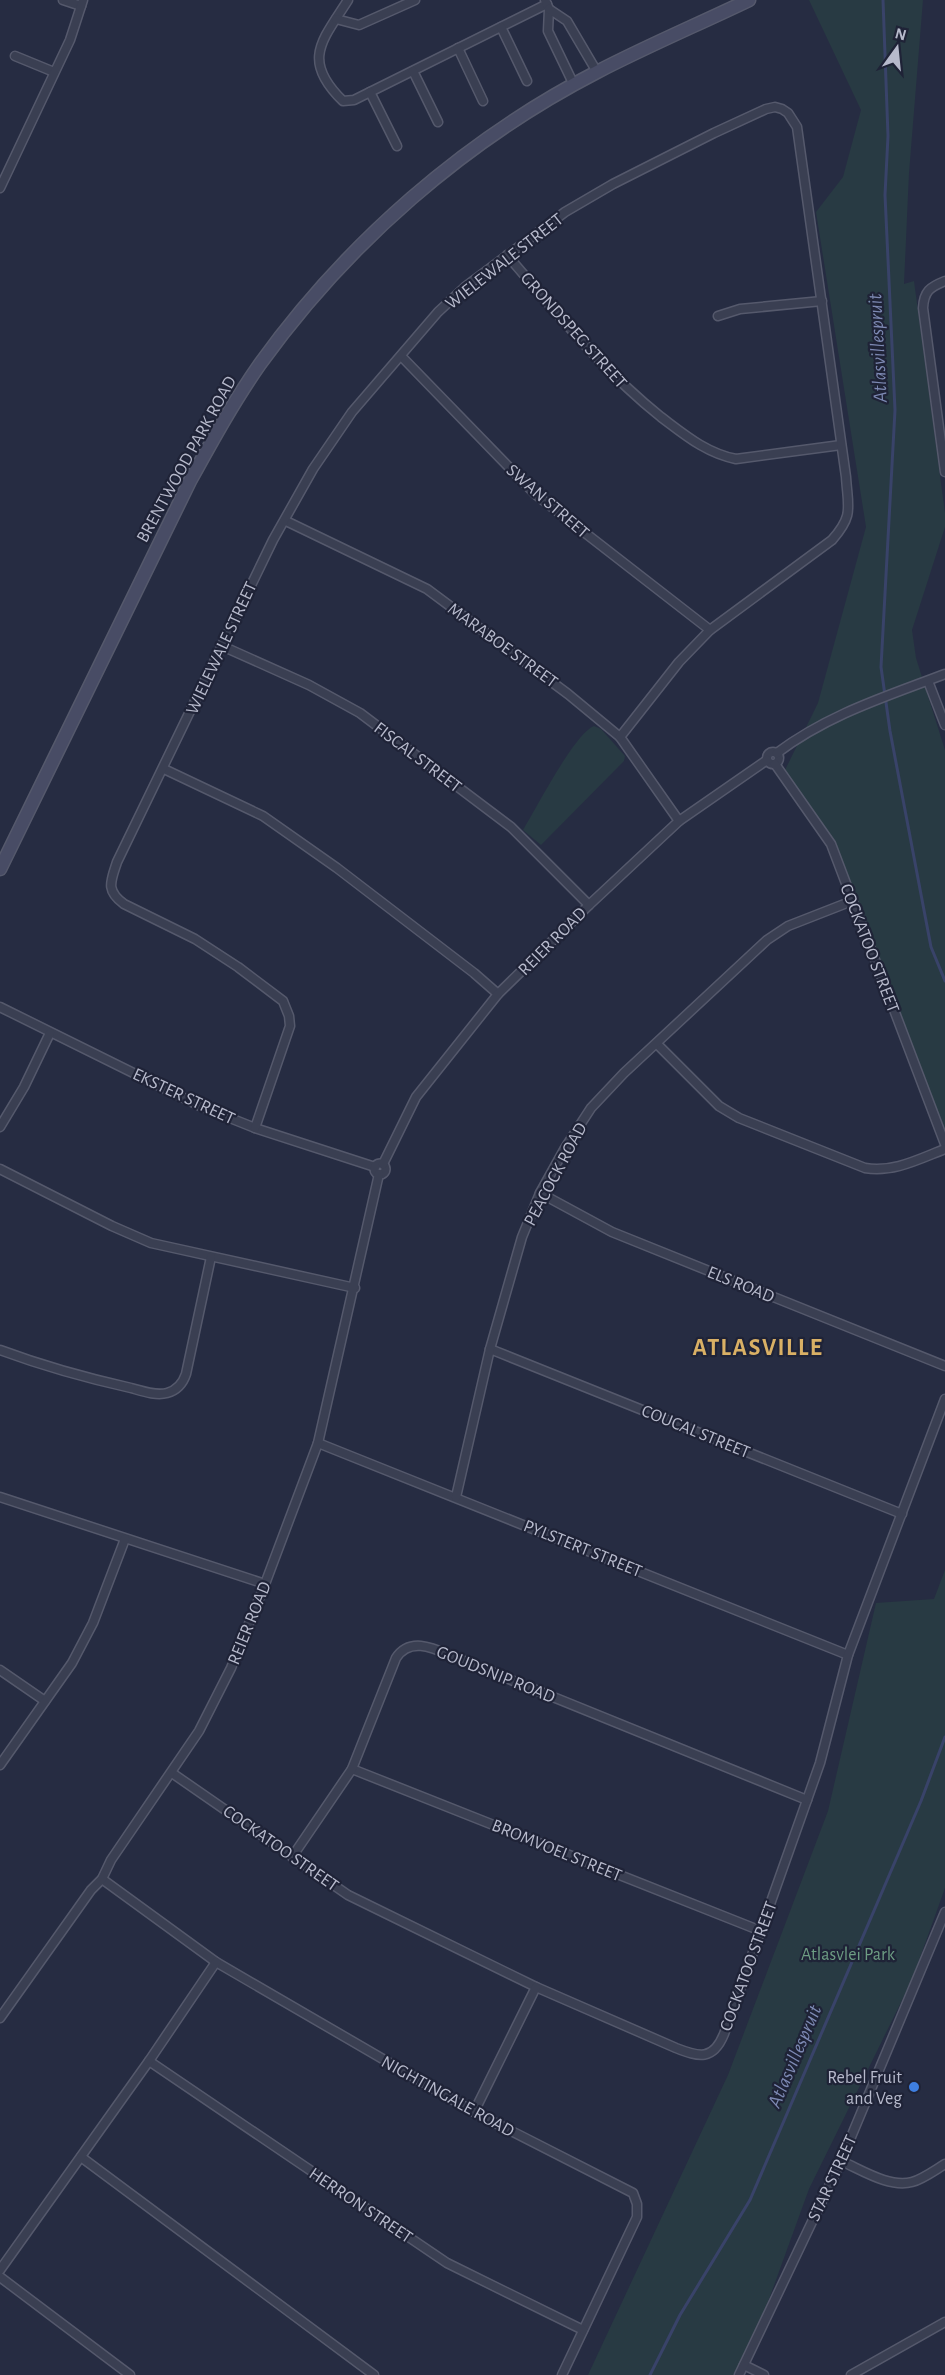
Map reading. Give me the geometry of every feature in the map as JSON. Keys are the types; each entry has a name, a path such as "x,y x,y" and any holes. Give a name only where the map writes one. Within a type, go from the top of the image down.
{"street":[{"path":"0,188 70,40 82,3 63,0"},
{"path":"348,0 324,38 317,61 333,92 343,101 354,100 547,4"},
{"path":"336,19 359,25 415,0"},
{"name":"BRENTWOOD PARK ROAD","path":"0,869 190,481 222,424 260,364 313,296 350,255 388,220 436,178 490,138 597,72 749,0"},
{"path":"547,4 567,21 597,72"},
{"path":"547,4 548,32 574,85"},
{"path":"501,27 527,81"},
{"path":"458,48 483,101"},
{"path":"15,56 54,72"},
{"path":"413,70 438,122"},
{"path":"370,92 397,146"},
{"name":"WIELEWALE STREET","path":"255,1128 290,1026 283,1000 195,939 124,904 113,896 110,883 117,862 273,540 286,521 313,470 346,422 438,312 465,287 565,212 613,184 714,133 775,107 788,113 797,127 841,445 848,516 832,540 710,630 678,662 620,738"},
{"name":"GRONDSPEG STREET","path":"507,255 583,345 634,395 693,442 719,456 736,459 841,445"},
{"path":"945,281 925,292 923,308 945,472"},
{"path":"718,316 740,309 822,301"},
{"name":"SWAN STREET","path":"401,356 535,494 710,630"},
{"name":"MARABOE STREET","path":"286,521 427,589 568,694 620,738 679,821"},
{"name":"FISCAL STREET","path":"222,646 309,685 360,713 511,826 589,905"},
{"path":"777,753 779,759 776,764 770,764 767,760 770,753 777,753 801,735 832,718 945,674"},
{"path":"928,681 945,725"},
{"name":"REIER ROAD","path":"0,2018 91,1890 102,1879 111,1860 199,1731 222,1688 266,1584 318,1443 355,1288 379,1168 417,1097 498,994 589,905 679,821 767,760"},
{"name":"COCKATOO STREET","path":"776,764 831,844 945,1144"},
{"path":"164,769 263,816 337,868 498,994"},
{"name":"PEACOCK ROAD","path":"456,1497 490,1349 522,1237 540,1193 591,1108 624,1073 767,940 788,926 852,901"},
{"name":"EKSTER STREET","path":"0,1007 200,1106 255,1128 379,1168"},
{"path":"0,1127 24,1087 50,1033"},
{"path":"657,1044 719,1106 739,1118 865,1168 879,1171 894,1168 945,1149"},
{"path":"0,1169 112,1226 152,1243 355,1288"},
{"name":"ELS ROAD","path":"540,1193 612,1232 945,1366"},
{"path":"0,1350 86,1378 153,1393 168,1393 175,1390 182,1383 186,1374 211,1257"},
{"name":"COUCAL STREET","path":"490,1349 902,1514"},
{"name":"COCKATOO STREET","path":"172,1773 348,1895 536,1987 676,2048 694,2055 705,2055 716,2049 721,2041 820,1763 848,1655 945,1399"},
{"name":"PYLSTERT STREET","path":"318,1443 848,1655"},
{"path":"0,1497 266,1584"},
{"path":"0,1765 72,1663 93,1623 125,1539"},
{"name":"GOUDSNIP ROAD","path":"292,1857 352,1769 400,1652 416,1645 447,1654 807,1800"},
{"path":"0,1670 45,1701"},
{"name":"BROMVOEL STREET","path":"352,1769 761,1931"},
{"name":"NIGHTINGALE ROAD","path":"102,1879 216,1962 474,2112 633,2193 638,2213 562,2375"},
{"name":"STAR STREET","path":"739,2375 841,2161 945,1912"},
{"path":"0,2270 149,2061 216,1962"},
{"path":"474,2112 536,1987"},
{"name":"HERRON STREET","path":"149,2061 447,2263 583,2330"},
{"path":"81,2157 374,2375"},
{"path":"841,2161 902,2184 915,2181 945,2164"},
{"path":"0,2277 130,2375"},
{"path":"851,2375 945,2322"},
{"path":"744,2365 764,2375"}],"green space":[{"path":"809,0 923,0 909,173 904,284 914,281 945,513 945,527 912,630 916,658 945,750 945,1131 837,847 785,770 818,703 866,527 816,212 843,177 861,110"},
{"path":"594,726 601,729 625,756 624,761 541,845 523,830 566,757 576,743"},
{"name":"Atlasvlei Park","path":"945,1570 945,1888 912,1980 809,2189 752,2346 738,2375 588,2375 728,2075 828,1811 876,1603 934,1599"}],"waterway":[{"name":"Atlasvillespruit","path":"883,0 888,136 885,195 895,410 881,667 890,731 931,947 945,981"},
{"name":"Atlasvillespruit","path":"650,2375 680,2315 750,2200 921,1801 945,1737"}],"place":[{"name":"Rebel Fruit and Veg","path":"914,2087"}],"district":[{"name":"ATLASVILLE","path":"758,1347"}]}
